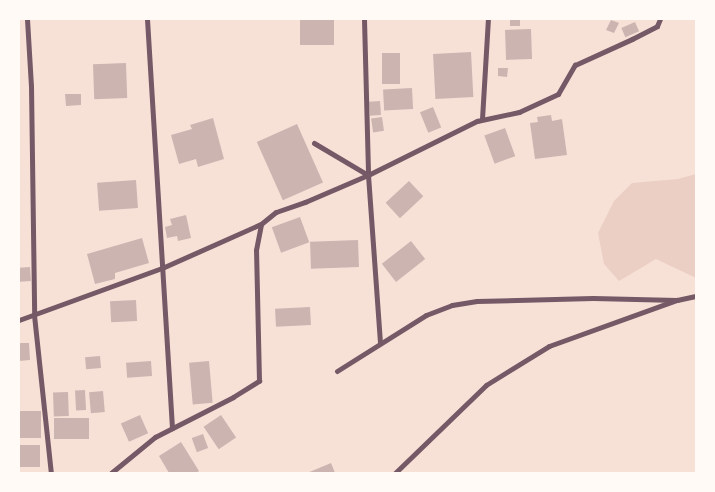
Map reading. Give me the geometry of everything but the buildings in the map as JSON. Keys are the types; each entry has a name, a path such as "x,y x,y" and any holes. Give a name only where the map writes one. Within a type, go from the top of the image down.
{"street":[{"path":"27,19 31,86 34,314 51,473"},
{"path":"147,19 172,428"},
{"path":"364,19 368,176 380,343"},
{"path":"482,119 488,19"},
{"path":"19,320 162,268 261,224 276,212 368,176 482,119 519,112 558,94 575,65 657,26 660,19"},
{"path":"314,143 368,176"},
{"path":"111,473 155,437 233,397 259,381 256,250 261,224"},
{"path":"396,473 486,385 549,346 676,300 696,296"},
{"path":"337,371 426,316 452,305 476,301 614,297 676,300"}],"shaded area":[{"path":"696,174 696,278 656,259 619,281 604,264 598,233 614,201 632,183 678,179"}]}
